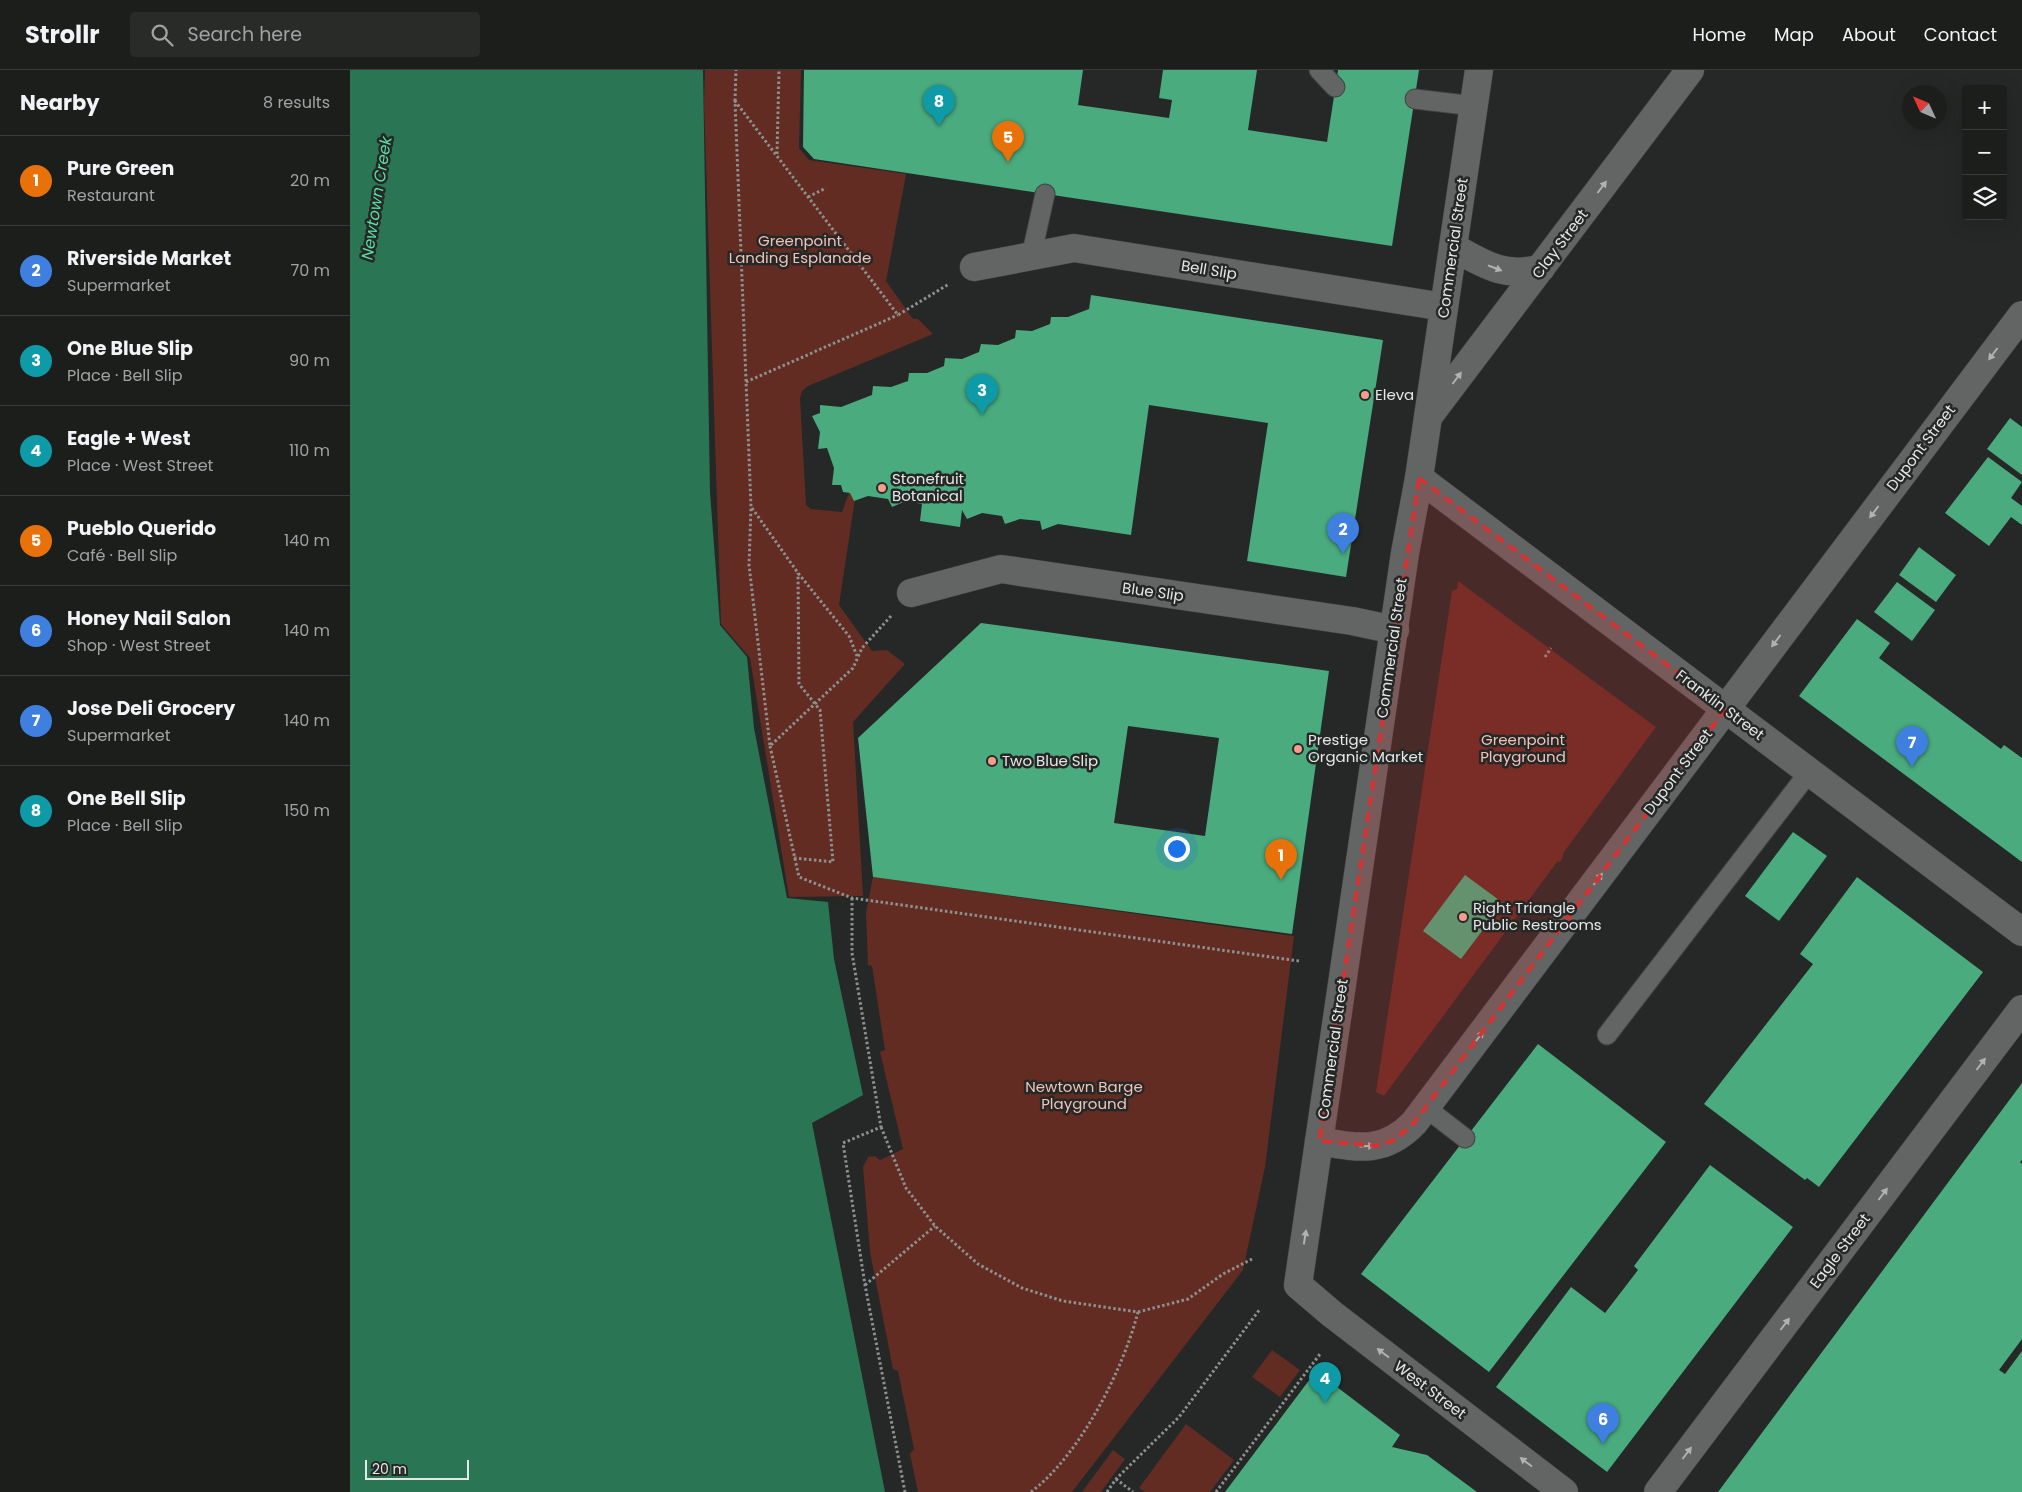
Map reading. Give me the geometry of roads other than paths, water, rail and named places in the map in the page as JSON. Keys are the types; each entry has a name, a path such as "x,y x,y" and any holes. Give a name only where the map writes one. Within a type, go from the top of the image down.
{"street":[{"name":"Commercial Street","path":"1298,1285 1405,553 1419,478 1479,70"},
{"name":"Clay Street","path":"1428,417 1690,70"},
{"path":"1453,247 1503,271 1524,274 1542,268"},
{"name":"Bell Slip","path":"974,267 1074,248 1444,307"},
{"name":"Dupont Street","path":"1319,1141 1357,1147 1384,1144 1406,1132 1426,1108 2022,315"},
{"name":"Franklin Street","path":"1419,478 2022,932"},
{"name":"Blue Slip","path":"912,593 1001,569 1352,621 1395,630"},
{"name":"Eagle Street","path":"1658,1492 2022,1009"},
{"name":"West Street","path":"1298,1285 1332,1314 1564,1492"}],"lane":[{"path":"1319,70 1335,87"},
{"path":"1415,99 1474,106"},
{"path":"1031,257 1045,194"},
{"path":"1607,1034 1810,771"},
{"path":"1426,1108 1465,1138"}],"water":[{"name":"Newtown Creek","path":"350,70 703,70 710,492 720,625 747,657 754,728 787,898 828,902 834,959 863,1095 812,1123 885,1492 350,1492"}],"place":[{"name":"One Bell Slip","path":"939,126"},
{"name":"Pueblo Querido","path":"1008,162"},
{"name":"Eleva","path":"1365,395"},
{"name":"One Blue Slip","path":"982,415"},
{"name":"Stonefruit Botanical","path":"882,488"},
{"name":"Riverside Market","path":"1343,554"},
{"name":"Prestige Organic Market","path":"1298,749"},
{"name":"Two Blue Slip","path":"992,761"},
{"name":"Jose Deli Grocery","path":"1912,767"},
{"name":"Pure Green","path":"1281,880"},
{"name":"Right Triangle Public Restrooms","path":"1463,917"},
{"name":"Eagle + West","path":"1325,1403"},
{"name":"Honey Nail Salon","path":"1603,1444"}],"park label":[{"name":"Greenpoint Landing Esplanade","path":"800,250"},
{"name":"Greenpoint Playground","path":"1523,748"},
{"name":"Newtown Barge Playground","path":"1084,1096"}]}
